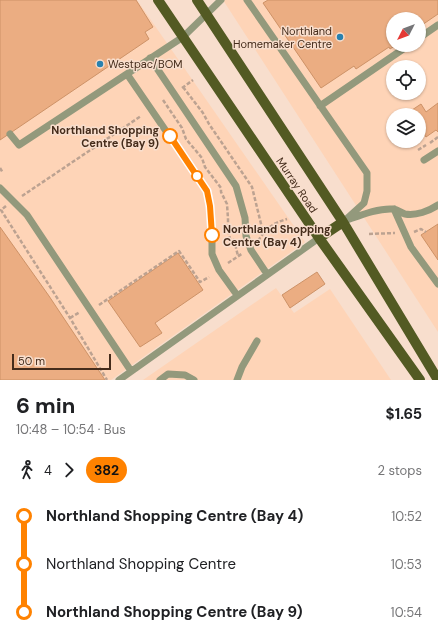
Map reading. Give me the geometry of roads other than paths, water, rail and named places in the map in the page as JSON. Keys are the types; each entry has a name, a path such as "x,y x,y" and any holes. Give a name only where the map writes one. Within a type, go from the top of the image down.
{"main road":[{"name":"Murray Road","path":"158,0 318,238 420,380"},
{"name":"Murray Road","path":"197,0 343,222 438,380"},
{"path":"318,238 343,222"}],"lane":[{"path":"10,134 19,146 183,37 221,0"},
{"path":"247,0 367,173 367,191 364,203 343,222"},
{"path":"426,33 438,25"},
{"path":"320,106 399,52"},
{"path":"150,58 236,186 244,218 246,236 251,250 267,274"},
{"path":"127,74 207,191 210,206 212,254 219,270 237,296"},
{"path":"424,160 438,151"},
{"path":"0,188 27,215 131,372"},
{"path":"343,222 374,211 394,208 405,214 420,213 432,210 438,205"},
{"path":"394,208 411,247 438,284"},
{"path":"120,380 318,238"},
{"path":"237,380 242,367 257,341"},
{"path":"160,380 168,374 185,375 194,380"}],"place":[{"name":"Northland Homemaker Centre","path":"340,37"},
{"name":"Westpac/BOM","path":"100,64"},
{"name":"Northland Shopping Centre (Bay 9)","path":"170,136"},
{"name":"Northland Shopping Centre (Bay 4)","path":"212,235"}]}
